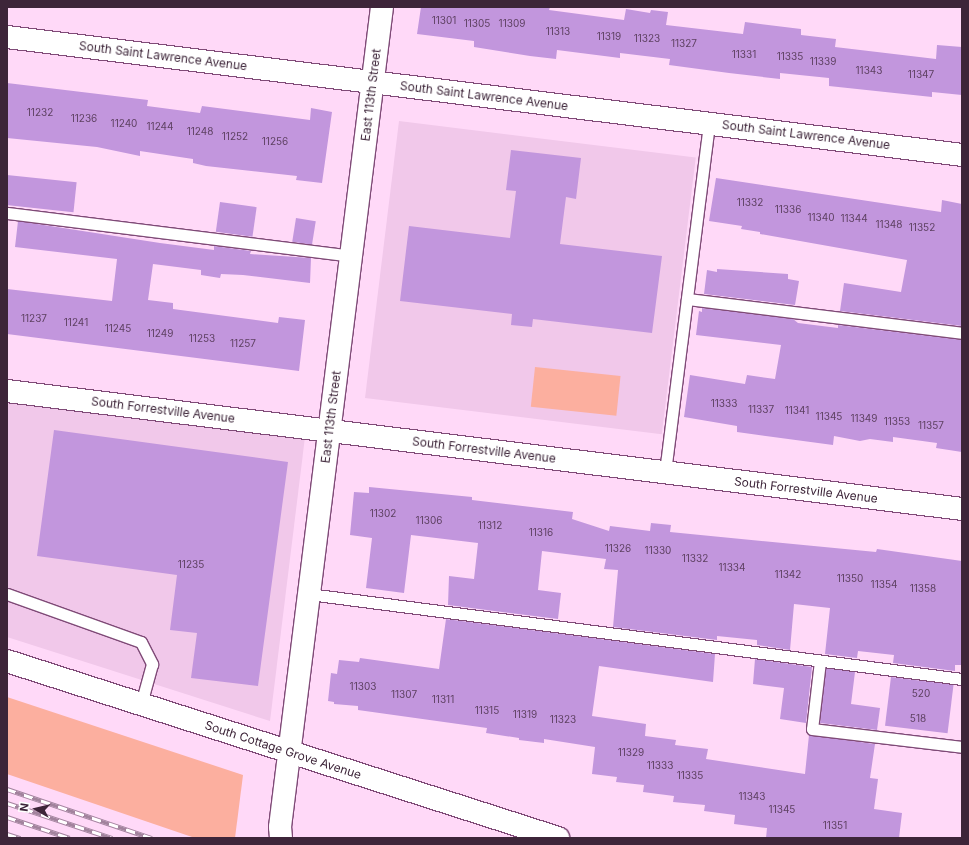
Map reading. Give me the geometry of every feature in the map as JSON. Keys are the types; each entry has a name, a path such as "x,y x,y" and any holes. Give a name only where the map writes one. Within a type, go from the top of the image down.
{"street":[{"name":"East 113th Street","path":"278,834 382,7"},
{"name":"South Saint Lawrence Avenue","path":"7,36 962,155"},
{"name":"South Forrestville Avenue","path":"7,391 962,509"},
{"name":"South Cottage Grove Avenue","path":"7,661 558,838"}],"lane":[{"path":"665,472 709,124"},
{"path":"7,213 351,256"},
{"path":"687,299 962,333"},
{"path":"7,594 142,642 152,664 141,704"},
{"path":"309,594 962,679"},
{"path":"820,661 812,729 962,747"}],"shaded area":[{"path":"399,121 696,157 662,434 365,398"},
{"path":"535,367 621,376 616,416 531,407"},
{"path":"7,403 305,437 270,721 7,637"},
{"path":"7,697 243,775 235,838 195,838 7,774"}],"building":[{"path":"421,7 550,7 549,10 624,20 626,9 650,13 651,10 668,12 666,25 743,34 745,22 801,29 801,35 836,39 835,47 936,59 937,45 962,47 962,95 932,92 932,97 829,86 829,78 780,73 780,79 729,73 669,65 670,59 620,53 620,58 557,50 556,59 474,47 474,41 417,34"},
{"path":"7,83 148,100 147,106 200,113 202,106 310,120 311,108 332,112 322,183 296,180 297,176 206,166 193,163 193,159 140,151 140,156 97,147 7,138"},
{"path":"511,150 581,158 576,199 566,197 560,244 662,256 652,333 533,319 532,327 511,325 512,314 400,301 409,226 510,238 516,191 506,190"},
{"path":"7,175 77,182 73,212 7,205"},
{"path":"716,178 941,212 942,200 962,204 962,326 840,311 844,283 901,292 907,260 760,234 760,232 741,229 742,226 709,221"},
{"path":"220,202 257,207 252,237 216,232"},
{"path":"296,218 316,221 312,245 292,242"},
{"path":"18,221 214,250 214,246 251,251 250,254 311,258 310,283 243,275 221,274 220,278 201,275 201,270 153,264 148,300 173,303 173,309 278,323 279,317 305,320 299,371 7,334 7,289 112,301 117,259 15,247"},
{"path":"717,269 788,274 788,279 799,281 795,305 704,294 707,270 717,272"},
{"path":"702,308 793,319 798,323 838,328 838,325 962,340 962,452 936,448 937,443 893,437 893,442 870,439 860,441 834,436 833,445 737,432 737,426 684,417 690,375 745,384 747,375 775,379 781,345 696,335 699,311 702,312"},
{"path":"54,430 288,462 258,686 191,678 197,633 170,630 177,575 37,556"},
{"path":"369,487 472,497 472,500 573,512 572,519 609,531 610,526 650,531 651,523 671,525 670,532 876,552 877,549 962,561 962,665 955,665 955,671 893,663 894,655 858,651 857,658 825,654 830,608 794,604 790,650 757,645 757,640 717,636 717,640 613,627 618,570 604,569 606,559 542,551 538,590 561,593 558,619 448,605 449,576 474,579 478,543 411,535 404,593 366,588 372,538 350,535 354,492 369,493"},
{"path":"446,619 715,654 713,682 599,666 592,716 646,724 645,736 676,740 675,745 708,749 706,759 805,774 809,735 875,744 870,778 878,779 874,809 902,813 899,838 766,838 767,828 734,824 735,815 704,811 705,805 673,802 674,796 643,792 644,785 616,782 617,777 592,774 595,747 544,739 544,743 519,740 519,738 486,733 487,728 358,710 358,706 334,704 334,702 328,701 331,673 337,674 339,660 359,662 360,658 439,669"},
{"path":"755,659 812,667 806,723 780,719 784,688 753,684"},
{"path":"826,668 855,672 851,704 880,708 877,730 820,723"},
{"path":"891,677 954,685 948,733 885,726"}],"railway":[{"path":"7,789 152,838"},
{"path":"7,803 112,838"},
{"path":"7,817 70,838"},
{"path":"7,834 20,838"}]}
